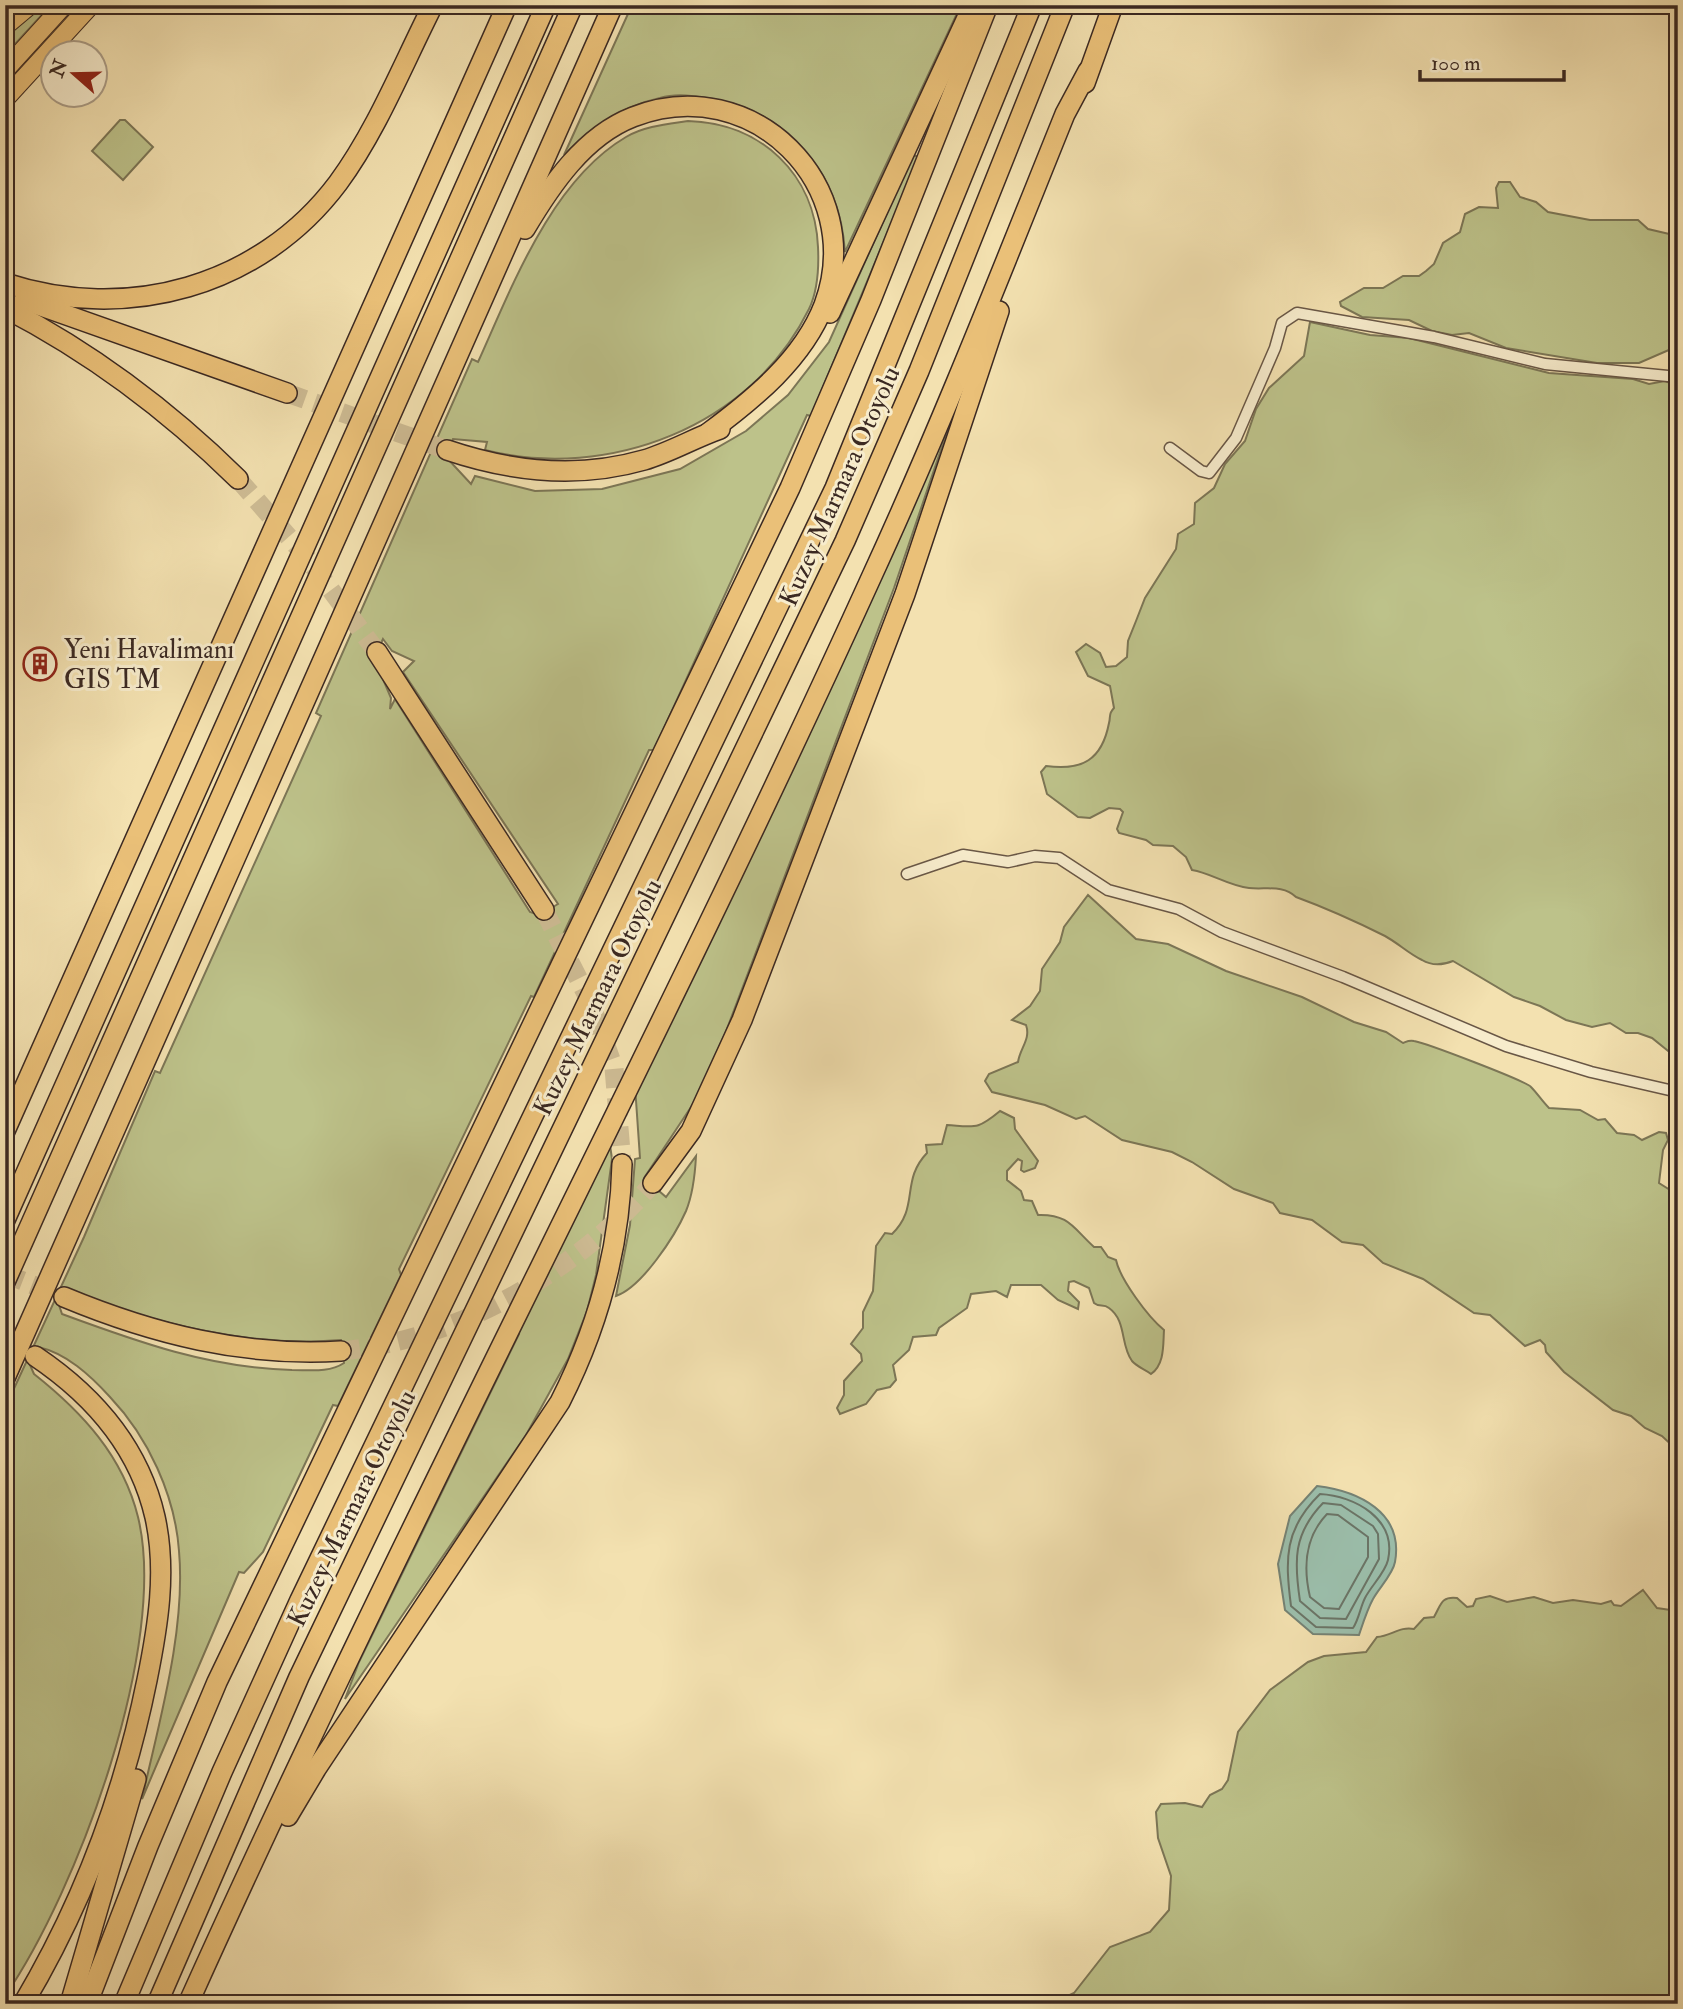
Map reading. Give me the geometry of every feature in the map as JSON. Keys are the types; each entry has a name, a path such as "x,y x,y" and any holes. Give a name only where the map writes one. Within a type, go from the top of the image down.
{"highway":[{"path":"5,283 71,299 133,299 177,292 252,260 303,221 340,180 433,5"},
{"path":"5,1131 507,5"},
{"path":"5,1220 546,5"},
{"path":"5,1282 573,5"},
{"path":"5,1378 613,5"},
{"path":"447,450 522,470 590,470 644,460 727,426 765,397 785,378 821,328 973,5"},
{"path":"87,2004 148,1846 217,1682 796,476 857,333 988,5"},
{"name":"Kuzey Marmara Otoyolu","path":"124,2004 222,1772 300,1600 835,488 1032,5"},
{"name":"Kuzey Marmara Otoyolu","path":"157,2004 243,1801 327,1616 840,553 919,371 1065,5"},
{"path":"653,1183 691,1130 710,1095 759,977 905,594 992,330 1071,125 1113,5"},
{"path":"188,2004 288,1787 550,1245 622,1105 862,598 936,430 1065,114 1088,71"},
{"path":"418,450 429,435 512,253 552,188 587,147 603,134 633,117 681,106 711,108 745,117 787,144 818,184 829,214 833,241 830,283 823,306 810,331 777,375 743,408 708,433"},
{"path":"5,294 287,393"},
{"path":"5,308 72,345 152,401 238,479"},
{"path":"377,652 544,910"},
{"path":"200,2004 296,1801 520,1466 571,1381 603,1296 618,1215 622,1164"},
{"path":"64,1297 136,1325 204,1343 265,1351 341,1351"},
{"path":"35,1356 80,1390 121,1439 149,1498 160,1564 163,1629 149,1718 127,1814 70,2004"},
{"path":"23,2004 79,1897 120,1789 152,1652 160,1564"}],"main road":[{"path":"5,26 30,5"},
{"path":"5,69 64,5"},
{"path":"5,99 91,5"}],"street":[{"path":"1170,448 1201,471 1209,473 1236,438 1275,348 1282,323 1297,313 1434,337 1545,364 1678,377"},
{"path":"907,874 963,855 1009,862 1035,856 1059,858 1108,890 1178,909 1222,932 1355,982 1506,1046 1591,1072 1678,1092"}],"green space":[{"path":"43,5 51,5 5,55 5,37"},
{"path":"632,5 961,5 845,252 841,224 822,173 788,133 741,106 713,99 666,96 632,107 608,119 564,155"},
{"path":"120,120 125,120 153,147 123,180 92,151"},
{"path":"688,121 739,131 760,142 779,157 795,176 807,197 815,221 818,247 817,278 809,309 783,350 751,385 713,414 671,435 626,450 579,458 532,458 485,450 487,442 453,439 446,457 471,484 475,476 535,491 602,489 680,469 746,431 788,395 829,342 913,155 919,157 811,416 807,415 654,750 649,750 534,997 531,996 399,1269 401,1275 338,1406 333,1405 263,1552 244,1573 239,1572 142,1799 170,1676 179,1612 179,1551 172,1509 157,1468 124,1413 77,1366 58,1354 38,1347 30,1365 34,1374 68,1404 98,1437 122,1474 131,1495 138,1517 144,1570 141,1631 129,1696 87,1831 61,1894 33,1950 5,1996 5,1408 84,1237 155,1071 160,1073 321,716 316,713 472,359 478,362 520,269 555,208 576,180 600,156 633,133","holes":["383,639 392,651 414,661 403,672 558,904 539,915 530,912 395,699 390,709 391,698 374,658","64,1293 167,1322 235,1336 269,1340 341,1340 344,1363 319,1370 292,1370 203,1359 62,1314 59,1305"]},
{"path":"1499,182 1510,182 1520,197 1536,202 1548,212 1590,220 1638,220 1648,229 1678,236 1678,346 1639,363 1597,363 1506,348 1469,333 1452,335 1432,331 1409,320 1362,317 1341,306 1340,302 1364,288 1383,288 1403,276 1419,276 1426,271 1434,264 1443,243 1460,232 1465,214 1479,207 1498,208 1496,188"},
{"path":"1310,322 1370,335 1409,338 1549,373 1633,379 1649,384 1665,381 1678,386 1678,1059 1652,1038 1638,1033 1626,1033 1610,1023 1592,1027 1566,1020 1540,1006 1514,997 1453,961 1438,964 1426,962 1385,936 1285,890 1242,887 1192,870 1186,857 1173,846 1153,845 1146,840 1119,833 1117,829 1123,812 1120,809 1109,808 1090,818 1078,817 1047,794 1041,772 1046,766 1070,767 1080,764 1095,754 1106,736 1110,714 1114,708 1110,686 1088,676 1076,652 1086,644 1100,653 1106,667 1116,666 1127,657 1128,641 1145,598 1176,549 1178,534 1194,524 1195,503 1214,488 1225,464 1245,441 1256,409 1269,388 1304,356"},
{"path":"952,417 894,588 725,1034 695,1101 644,1178 666,1197 696,1156 686,1211 666,1247 647,1272 626,1291 616,1296 630,1225 635,1159 640,1158 635,1086"},
{"path":"1088,895 1136,939 1168,944 1226,971 1302,997 1354,1022 1386,1032 1403,1043 1422,1043 1495,1070 1531,1087 1549,1108 1580,1110 1598,1120 1605,1119 1617,1133 1634,1135 1642,1140 1659,1132 1666,1133 1668,1140 1663,1150 1659,1183 1678,1195 1678,1451 1662,1436 1645,1428 1631,1416 1613,1410 1564,1372 1546,1352 1545,1345 1540,1340 1525,1346 1490,1315 1474,1313 1423,1279 1383,1263 1363,1245 1342,1242 1312,1220 1280,1213 1273,1203 1234,1189 1172,1152 1122,1140 1085,1116 1076,1119 1045,1105 992,1092 985,1081 989,1074 1018,1062 1026,1039 1026,1025 1012,1020 1030,1006 1040,991 1042,969 1060,942 1064,927"},
{"path":"1000,1111 1014,1118 1015,1129 1038,1161 1035,1168 1024,1172 1021,1170 1022,1161 1018,1159 1007,1171 1007,1180 1021,1191 1024,1200 1032,1201 1038,1215 1064,1220 1094,1247 1101,1247 1108,1257 1116,1260 1136,1297 1164,1330 1159,1365 1151,1374 1132,1361 1115,1313 1094,1303 1089,1288 1074,1281 1069,1282 1068,1291 1079,1302 1078,1309 1058,1300 1041,1285 1011,1285 1007,1297 996,1291 971,1294 967,1308 939,1328 936,1335 913,1337 909,1350 893,1365 896,1380 890,1387 877,1390 866,1404 840,1414 837,1408 844,1395 844,1381 862,1361 861,1354 851,1344 863,1328 863,1312 873,1291 876,1246 885,1233 892,1234 905,1214 914,1174 927,1153 926,1145 942,1144 947,1125 976,1126"},
{"path":"610,1145 612,1159 596,1275 587,1311 568,1359 526,1435 345,1699 359,1662 519,1334 516,1332"},
{"path":"1643,1590 1657,1608 1678,1611 1678,2004 1051,2004 1074,1993 1110,1947 1150,1932 1169,1910 1171,1876 1158,1838 1156,1812 1161,1804 1185,1803 1202,1807 1210,1795 1222,1789 1228,1780 1238,1732 1270,1690 1308,1662 1324,1656 1366,1652 1377,1637 1404,1629 1414,1629 1424,1618 1434,1617 1442,1602 1448,1598 1457,1598 1467,1607 1473,1606 1476,1599 1490,1596 1507,1602 1534,1597 1553,1603 1573,1600 1601,1604 1611,1601 1614,1605 1621,1606"}],"water":[{"path":"1317,1486 1362,1499 1385,1517 1392,1530 1396,1545 1394,1567 1371,1603 1359,1635 1313,1634 1285,1610 1278,1564 1290,1516"}],"tunnel":[{"path":"287,393 447,450"},
{"path":"238,479 307,558 377,652"},
{"path":"544,910 591,1004 614,1068 622,1164"},
{"path":"341,1351 385,1344 429,1332 472,1316 513,1296 589,1245 623,1215 653,1183"},
{"path":"5,1274 64,1297"}],"place":[{"name":"Yeni Havalimanı GIS TM","path":"40,664"}]}
